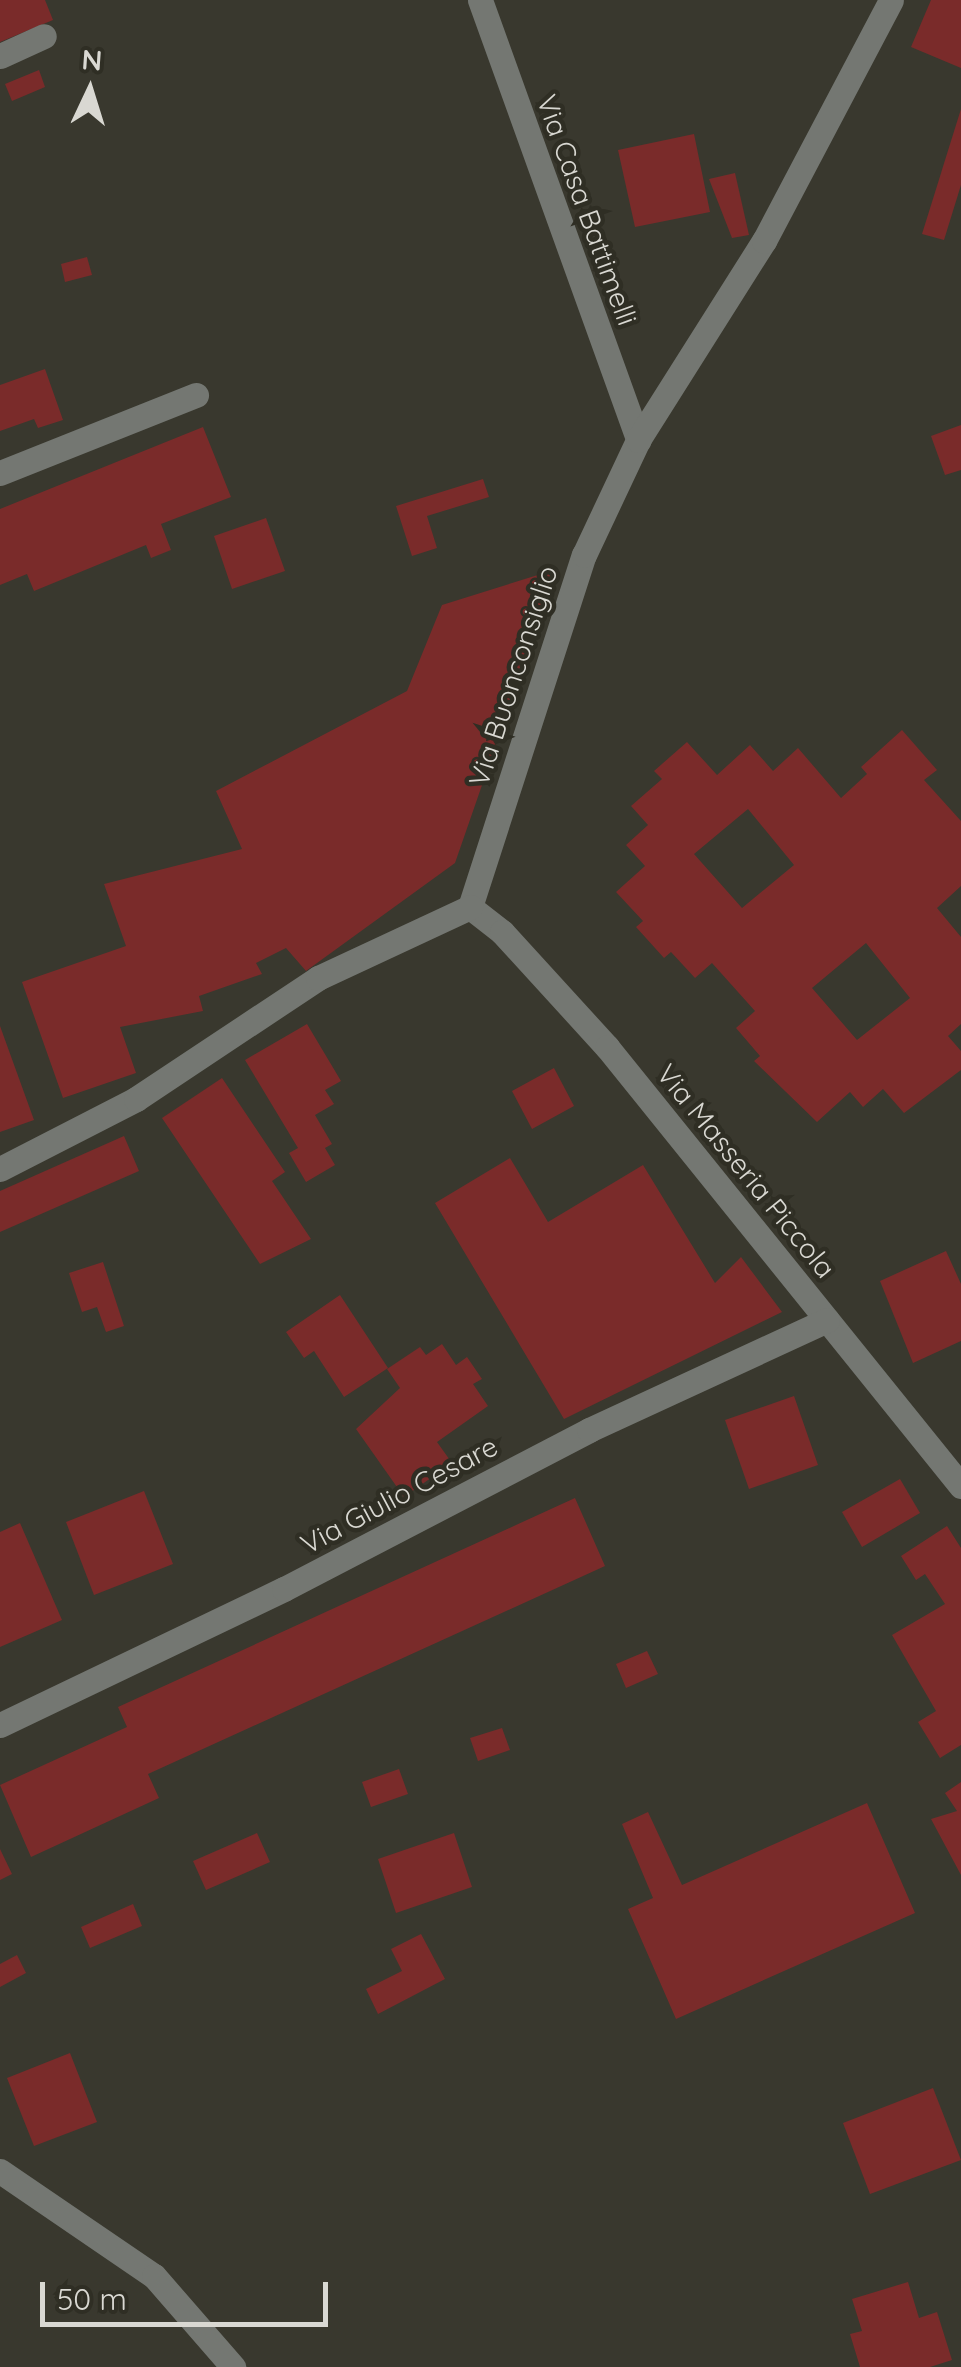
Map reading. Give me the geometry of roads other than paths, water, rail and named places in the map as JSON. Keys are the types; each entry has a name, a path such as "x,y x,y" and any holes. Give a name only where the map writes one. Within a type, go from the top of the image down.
{"street":[{"name":"Via Casa Battimelli","path":"480,0 638,440"},
{"name":"Via Buonconsiglio","path":"470,907 584,555 638,440 764,241 892,0"},
{"path":"0,56 44,36"},
{"path":"0,474 196,394"},
{"path":"0,1168 120,1109 318,978 470,907"},
{"name":"Via Masseria Piccola","path":"470,907 502,932 607,1047 961,1486"},
{"name":"Via Giulio Cesare","path":"0,1725 284,1589 589,1430 827,1320"},
{"path":"0,2170 154,2276 233,2367"}]}
